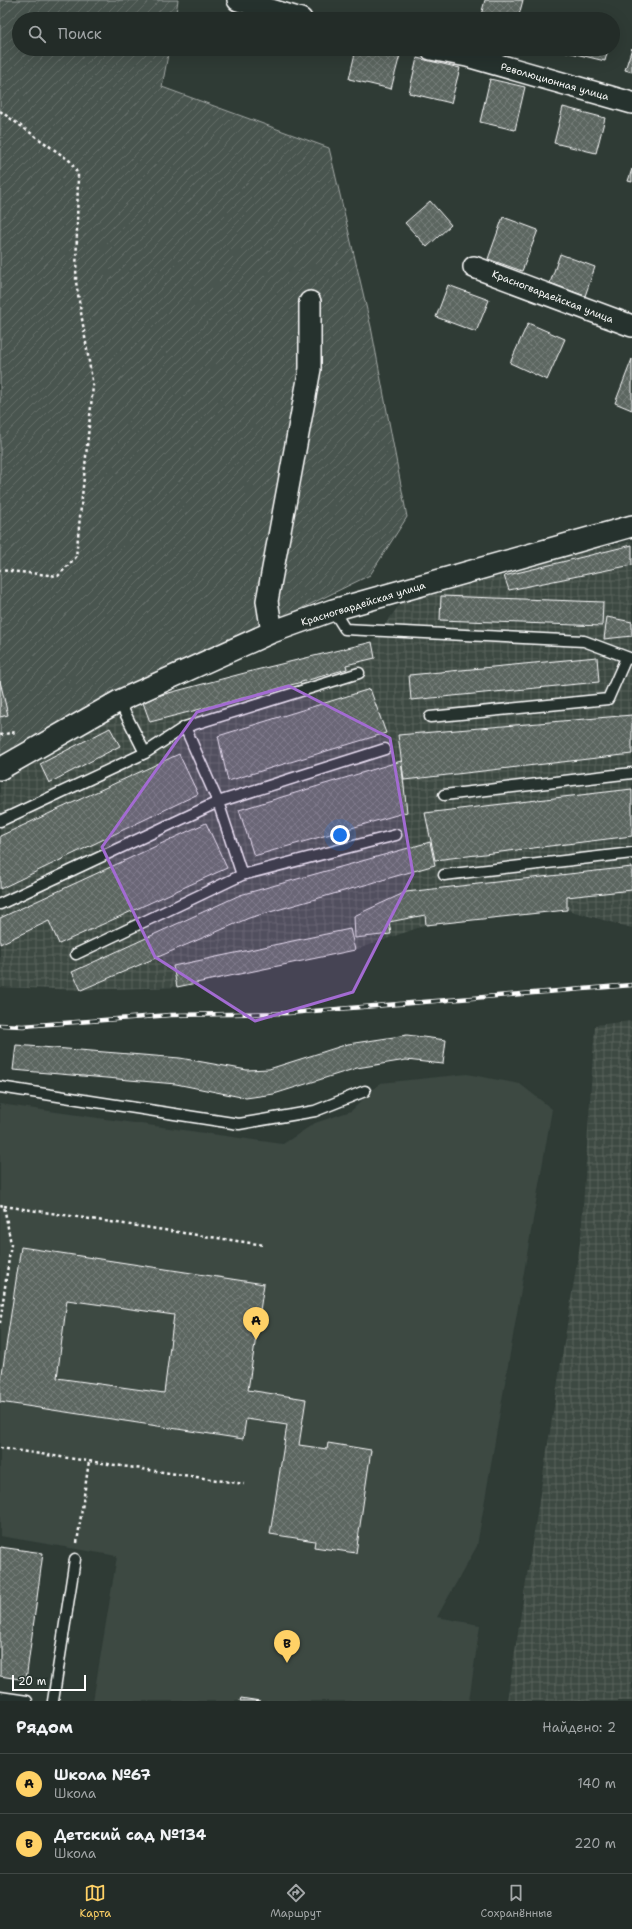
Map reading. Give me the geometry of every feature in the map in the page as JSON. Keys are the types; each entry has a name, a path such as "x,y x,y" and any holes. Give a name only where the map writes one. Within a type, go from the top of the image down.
{"street":[{"path":"238,0 278,12"},
{"name":"Революционная улица","path":"467,56 632,102"},
{"name":"Красногвардейская улица","path":"474,266 632,326"},
{"path":"272,632 267,600 310,369 310,302"},
{"name":"Красногвардейская улица","path":"0,769 118,701 272,632 333,610 632,526"}],"lane":[{"path":"333,610 345,629 584,641 629,658 608,699 430,717"},
{"path":"0,821 145,753 185,726 359,673"},
{"path":"118,701 145,753"},
{"path":"185,726 218,802 242,875"},
{"path":"0,904 218,802 385,749"},
{"path":"444,796 632,773"},
{"path":"76,954 242,875 396,835"},
{"path":"444,875 632,853"},
{"path":"0,1087 239,1124 315,1111 366,1092"},
{"path":"53,1701 75,1559"},
{"path":"0,1697 27,1701"}],"path":[{"path":"0,111 70,161 78,174 76,282 93,386 76,557 58,576 0,570"},
{"path":"0,1205 264,1245"},
{"path":"0,1322 11,1244 4,1206"},
{"path":"0,1448 244,1484"},
{"path":"75,1559 89,1461"}],"highlighted area":[{"path":"289,686 390,738 413,874 353,992 255,1021 155,957 102,847 197,712"}],"shaded area":[{"path":"0,0 178,0 176,12 12,12 12,56 168,56 162,87 329,148 371,327 407,517 370,575 0,756"},
{"path":"632,541 632,928 567,910 426,925 355,950 177,987 81,990 0,987 0,783 142,700 256,670 372,642 400,604 508,569"},
{"path":"632,1021 632,1701 507,1701 581,1237 595,1025"},
{"path":"467,1074 520,1084 552,1109 477,1546 437,1617 480,1625 469,1701 93,1701 117,1556 0,1536 0,1104 283,1144 315,1123 351,1111 380,1083"}],"building":[{"path":"485,0 523,0 520,12 482,12"},
{"path":"632,48 632,72 625,70"},
{"path":"354,56 400,56 391,89 349,79"},
{"path":"584,56 606,56 605,61"},
{"path":"417,58 460,68 451,103 409,93"},
{"path":"490,79 525,87 515,130 480,122"},
{"path":"563,107 605,118 596,153 554,143"},
{"path":"632,169 632,182 628,181"},
{"path":"430,201 451,225 427,247 405,223"},
{"path":"503,217 538,230 522,271 488,259"},
{"path":"560,254 595,267 585,296 550,283"},
{"path":"448,285 489,300 476,332 436,317"},
{"path":"528,323 565,339 547,380 510,363"},
{"path":"632,359 632,410 615,403"},
{"path":"632,545 632,565 509,590 504,576"},
{"path":"441,596 603,602 602,626 440,620"},
{"path":"607,617 632,622 632,636 604,639"},
{"path":"372,642 375,658 346,665 347,669 263,693 150,722 142,700 256,670"},
{"path":"597,657 599,682 411,700 409,675"},
{"path":"0,681 8,715 0,717"},
{"path":"370,689 386,733 228,781 218,736"},
{"path":"632,715 632,754 404,780 398,735"},
{"path":"110,728 120,746 49,783 40,764"},
{"path":"179,754 198,794 0,889 0,836"},
{"path":"401,761 407,812 254,856 239,810"},
{"path":"632,789 632,836 435,860 425,813"},
{"path":"206,823 227,868 59,944 49,921 0,944 0,918"},
{"path":"430,842 435,865 249,918 81,990 72,972 240,895"},
{"path":"632,867 632,890 567,897 567,910 426,925 425,915 389,922 391,934 355,938 354,916 406,892"},
{"path":"350,929 355,950 177,987 173,966"},
{"path":"407,1035 446,1040 443,1064 406,1060 357,1068 274,1094 246,1098 176,1084 13,1070 16,1045 180,1058 247,1070 269,1069 348,1044"},
{"path":"21,1247 264,1284 248,1390 306,1399 299,1445 327,1449 328,1443 371,1450 356,1553 314,1547 315,1541 270,1534 287,1425 246,1419 243,1439 0,1402 0,1387","holes":["67,1300 174,1315 164,1393 57,1378"]},
{"path":"0,1547 43,1553 26,1680 0,1676"},
{"path":"241,1698 260,1701 240,1701"}],"railway":[{"path":"0,1025 23,1026 171,1015 289,1013 632,985"}],"place":[{"name":"Школа №67","path":"256,1340"},
{"name":"Детский сад №134","path":"287,1663"}]}
